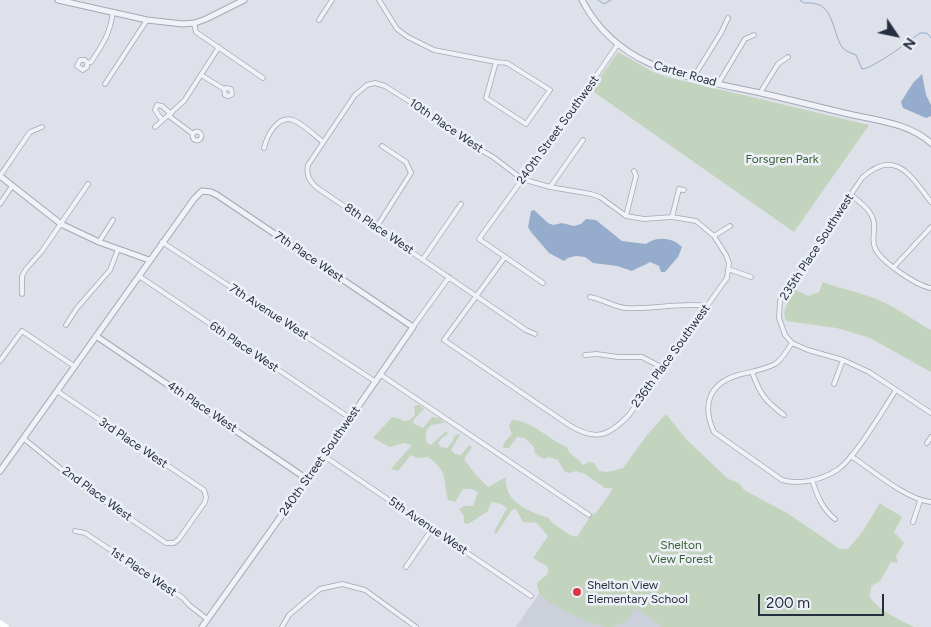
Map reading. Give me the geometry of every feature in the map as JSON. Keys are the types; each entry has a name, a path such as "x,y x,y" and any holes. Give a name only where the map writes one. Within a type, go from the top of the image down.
{"main road":[{"path":"0,623 6,627"}],"street":[{"path":"58,0 147,20 183,24 206,19 244,0"},
{"path":"319,20 332,0"},
{"path":"379,0 401,33 434,50 507,63 550,90 526,124 486,98 496,62"},
{"name":"Carter Road","path":"582,0 599,27 618,44 657,68 909,128 931,143"},
{"path":"87,63 90,62 105,41 109,33 113,12"},
{"path":"693,78 721,33 728,18"},
{"path":"105,84 147,20"},
{"path":"194,23 196,32 263,78"},
{"path":"718,84 745,39 754,35"},
{"name":"240th Street Southwest","path":"505,257 479,239 618,44"},
{"path":"155,127 184,101 219,48"},
{"path":"760,93 778,64 788,57"},
{"path":"201,75 224,89"},
{"name":"10th Place West","path":"323,142 355,95 367,85 375,83 385,86 450,127 472,145 494,157 522,179"},
{"path":"162,120 155,110 157,105 162,106 170,115 194,134"},
{"path":"264,148 266,138 276,124 285,120 292,120 323,142"},
{"path":"42,126 30,132 0,176 61,224 99,242 149,260"},
{"path":"550,187 583,140"},
{"name":"8th Place West","path":"323,142 308,165 307,170 309,180 316,187 526,330 535,334"},
{"path":"376,228 411,173 406,162 382,146"},
{"name":"235th Place Southwest","path":"792,343 780,325 778,310 780,301 862,178 871,170 886,164 902,168 931,202"},
{"path":"626,216 636,176 634,171"},
{"path":"522,179 600,197 626,216 644,219 672,217 696,221 714,236 726,255 729,263 728,269 751,277"},
{"path":"22,294 22,276 26,269 42,251 88,184"},
{"path":"0,204 12,186"},
{"path":"672,217 679,189 684,190"},
{"name":"7th Place West","path":"162,242 194,199 202,191 211,192 413,327"},
{"path":"851,196 867,208 875,225 873,238 875,248 894,267 918,284 931,288"},
{"path":"423,259 461,204"},
{"path":"99,242 113,220"},
{"path":"714,236 730,226"},
{"path":"894,267 931,227"},
{"path":"0,471 162,242"},
{"name":"7th Avenue West","path":"162,242 376,382"},
{"path":"66,325 77,308 110,270 118,249"},
{"path":"476,296 505,257 543,283"},
{"name":"236th Place Southwest","path":"476,296 444,340 574,429 588,435 604,434 620,424 628,415 708,306 727,278 728,269"},
{"name":"6th Place West","path":"138,276 350,418"},
{"name":"240th Street Southwest","path":"202,627 449,277"},
{"path":"590,297 600,298 616,307 629,308 691,303 708,306"},
{"path":"0,361 22,331 74,366"},
{"name":"4th Place West","path":"96,336 307,479"},
{"path":"896,390 851,456 838,470 812,480 792,483 782,480 723,440 714,432 708,420 709,399 715,389 736,376 776,363 792,343 808,350 843,360 869,372 931,413"},
{"path":"585,355 642,357 663,368"},
{"path":"834,384 843,360"},
{"path":"752,372 759,392 770,405 784,415"},
{"path":"381,375 589,515"},
{"name":"3rd Place West","path":"57,391 204,490 205,502 179,539 174,543"},
{"path":"927,443 931,437"},
{"name":"2nd Place West","path":"23,438 81,485 166,543 174,543"},
{"name":"5th Avenue West","path":"324,456 531,596"},
{"path":"851,456 920,501 931,502"},
{"path":"812,480 818,497 827,513 835,520"},
{"path":"913,522 920,501"},
{"path":"406,567 432,529"},
{"name":"1st Place West","path":"75,531 85,533 183,598 207,619"},
{"path":"282,627 289,615 306,599 320,589 342,584 365,590 416,627"}],"shaded area":[{"name":"Shelton View Elementary School","path":"564,558 663,627 516,627"}],"green space":[{"name":"Forsgren Park","path":"618,52 653,72 667,77 869,125 794,232 591,90"},
{"path":"823,282 883,302 931,330 931,372 870,338 837,328 786,321 784,313 792,288 808,296 819,292"},
{"name":"Shelton View Forest","path":"419,405 424,409 414,419 413,423 423,428 432,417 439,418 445,423 431,425 426,431 426,442 431,445 446,431 448,434 438,443 441,447 447,448 453,441 454,436 460,435 451,450 455,454 461,455 469,445 472,447 464,459 488,487 506,477 506,486 509,493 519,505 549,518 551,522 570,535 577,537 589,518 595,514 611,492 612,488 605,488 585,474 576,471 569,473 564,471 558,460 549,457 544,459 535,454 534,447 525,438 517,437 509,448 503,448 504,443 512,434 509,426 512,420 526,423 567,447 570,453 583,465 589,462 594,463 599,471 607,472 623,468 647,435 666,414 686,439 728,479 739,483 744,490 787,513 840,549 848,549 863,531 880,503 902,517 894,532 904,543 896,556 898,563 891,562 880,581 871,586 869,595 877,606 895,618 914,627 661,627 637,609 632,609 632,616 618,625 608,627 594,624 548,601 538,591 537,583 548,574 548,567 533,558 548,536 537,523 523,522 516,509 512,510 496,534 494,532 507,508 492,502 487,512 468,524 464,523 464,516 459,509 464,506 473,506 478,492 472,489 463,489 455,502 448,500 442,471 428,457 417,458 411,455 398,471 391,469 412,445 404,443 390,447 373,438 392,417 403,421 411,419 415,415 414,406"}],"water":[{"path":"922,74 926,95 931,105 931,116 926,118 903,108 901,102 913,83"},
{"path":"534,210 548,223 553,225 562,223 574,226 581,224 586,219 596,220 622,241 646,244 650,241 664,239 674,241 682,247 678,257 665,272 661,272 659,266 650,262 632,271 617,266 593,263 585,257 576,256 564,261 549,253 528,227 531,211"}],"waterway":[{"path":"598,0 604,4 611,0"},
{"path":"800,0 804,3 814,3 827,11 842,47 856,55 862,69 882,60 920,33 927,33 931,38"}],"place":[{"name":"Shelton View Elementary School","path":"577,592"}]}
